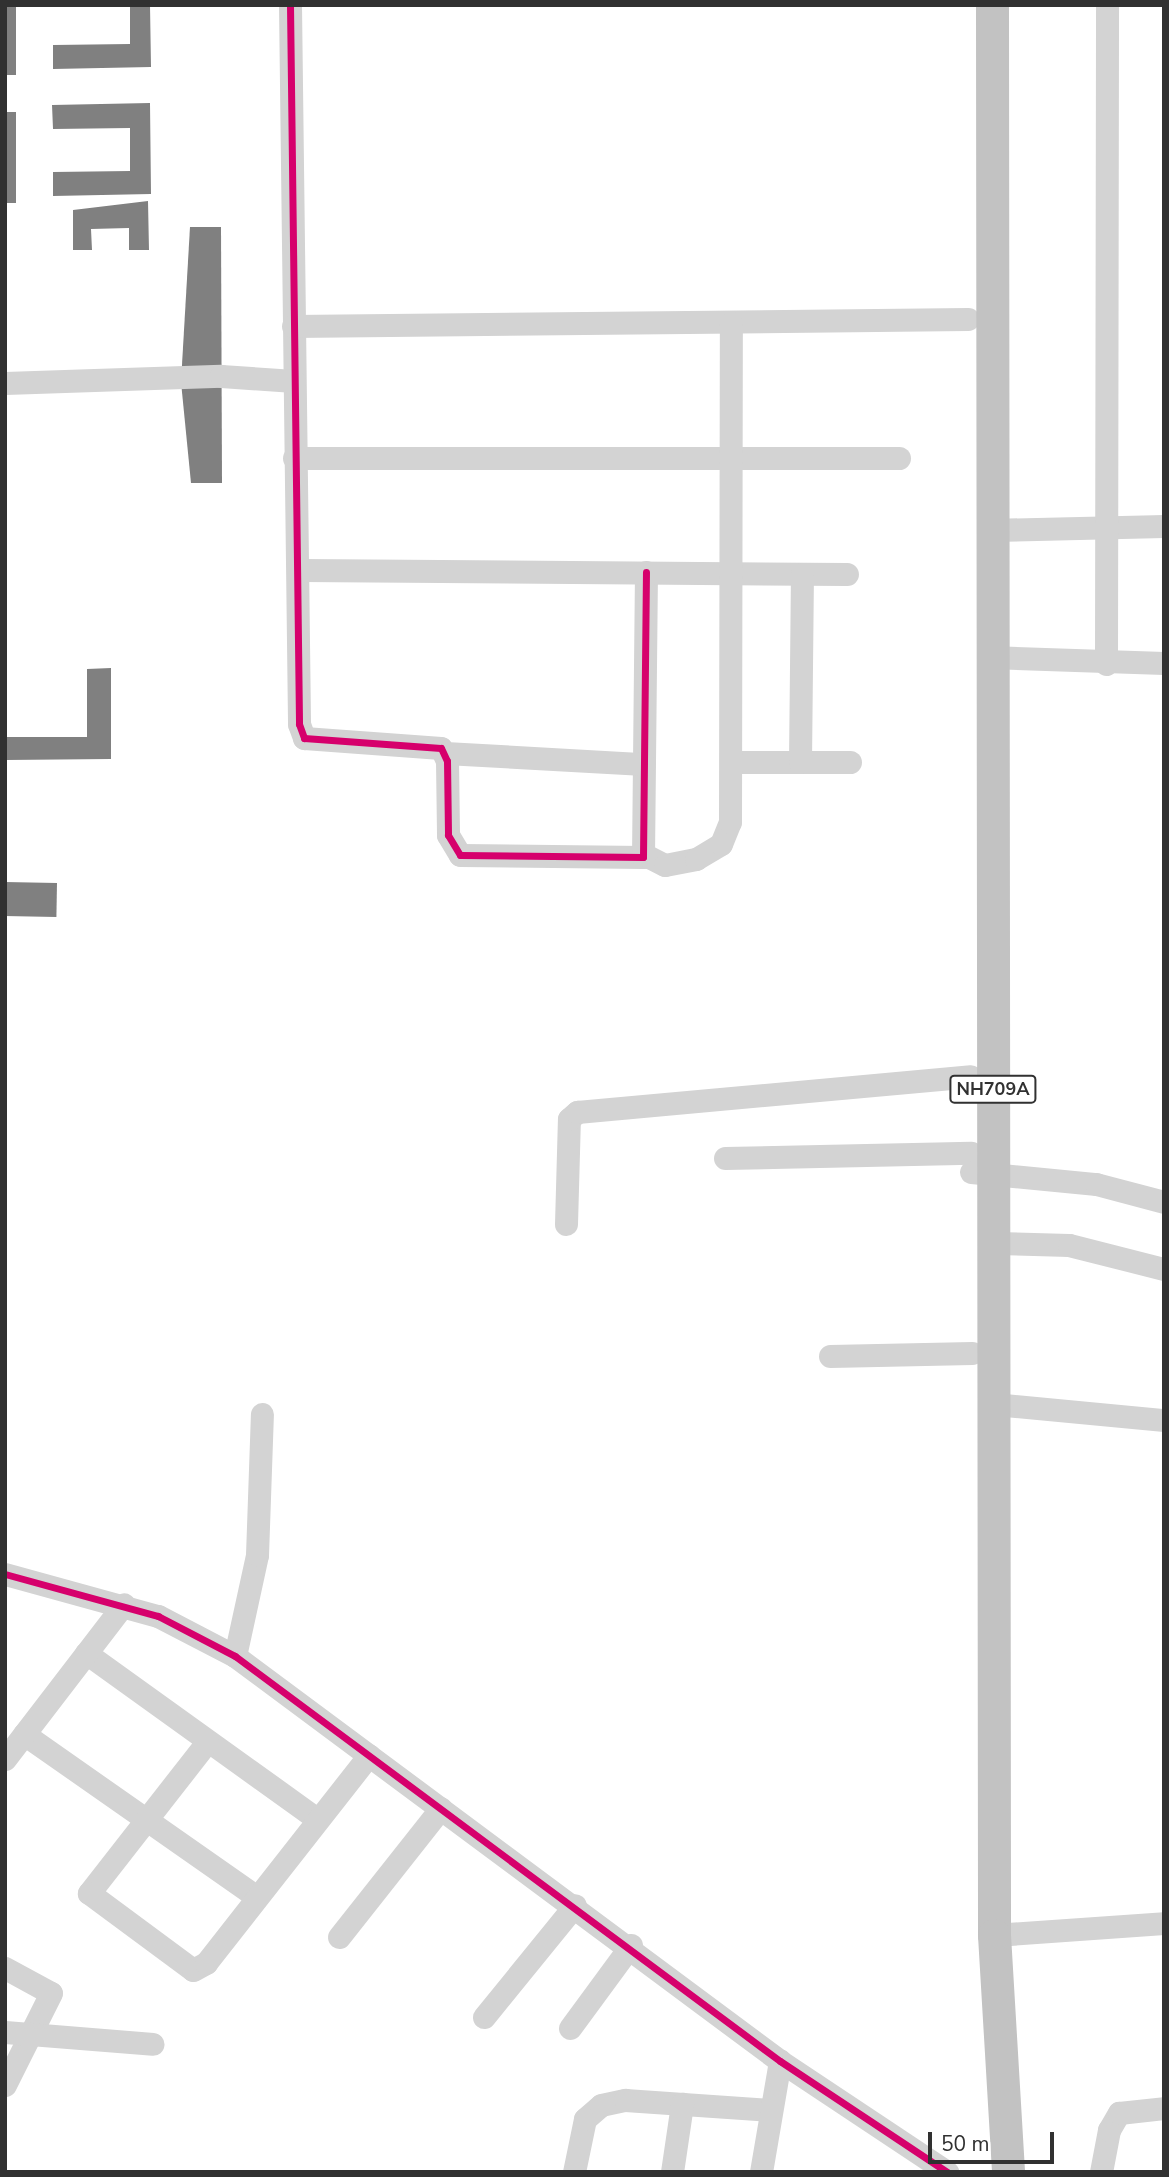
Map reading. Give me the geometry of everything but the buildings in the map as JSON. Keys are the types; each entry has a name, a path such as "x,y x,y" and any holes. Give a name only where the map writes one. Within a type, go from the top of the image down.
{"highway":[{"name":"NH709A","path":"969,5 970,1076 979,1167 994,1243 994,1935 1008,2172"},
{"name":"NH709A","path":"986,2172 971,1935 972,1353 979,1167 990,657 992,5"}],"street":[{"path":"290,5 294,458 301,570 299,724 304,738 425,743 445,752 644,764"},
{"path":"1106,664 1107,5"},
{"path":"293,326 968,319"},
{"path":"445,752 448,835 460,855 645,855 656,863 677,864 721,844 730,822 733,762 729,573 731,323"},
{"path":"5,383 221,376 294,382"},
{"path":"294,458 899,458"},
{"path":"990,530 1164,526"},
{"path":"301,570 847,574"},
{"path":"645,855 646,572"},
{"path":"800,762 803,574"},
{"path":"990,657 1106,664 1164,663"},
{"path":"733,762 850,762"},
{"path":"566,1224 569,1119 577,1112 970,1076"},
{"path":"725,1158 979,1167 1096,1184 1164,1202"},
{"path":"994,1243 1069,1245 1164,1269"},
{"path":"830,1356 972,1353"},
{"path":"994,1404 1104,1409 1164,1420"},
{"path":"235,1656 257,1555 262,1414"},
{"path":"5,1574 124,1604 235,1656 631,1945 780,2061 947,2172"},
{"path":"5,1759 124,1604"},
{"path":"86,1653 317,1819"},
{"path":"24,1734 257,1897"},
{"path":"207,1742 143,1818 90,1888 89,1898 173,1961 193,1970 206,1963 369,1755"},
{"path":"339,1937 441,1808"},
{"path":"484,2017 575,1905"},
{"path":"994,1935 1164,1923"},
{"path":"570,2028 631,1945"},
{"path":"5,1968 50,1989 32,2038 5,2085"},
{"path":"5,2032 32,2038 153,2044"},
{"path":"761,2172 780,2061"},
{"path":"574,2172 582,2127 592,2110 616,2101 771,2110"},
{"path":"672,2172 682,2105"},
{"path":"1101,2172 1108,2130 1119,2113 1164,2108"}],"cycle path":[{"path":"290,5 299,724 304,738 441,748 447,761 448,835 460,855 643,857 646,572"},
{"path":"5,1574 158,1616 235,1656 780,2061 947,2172"}]}
